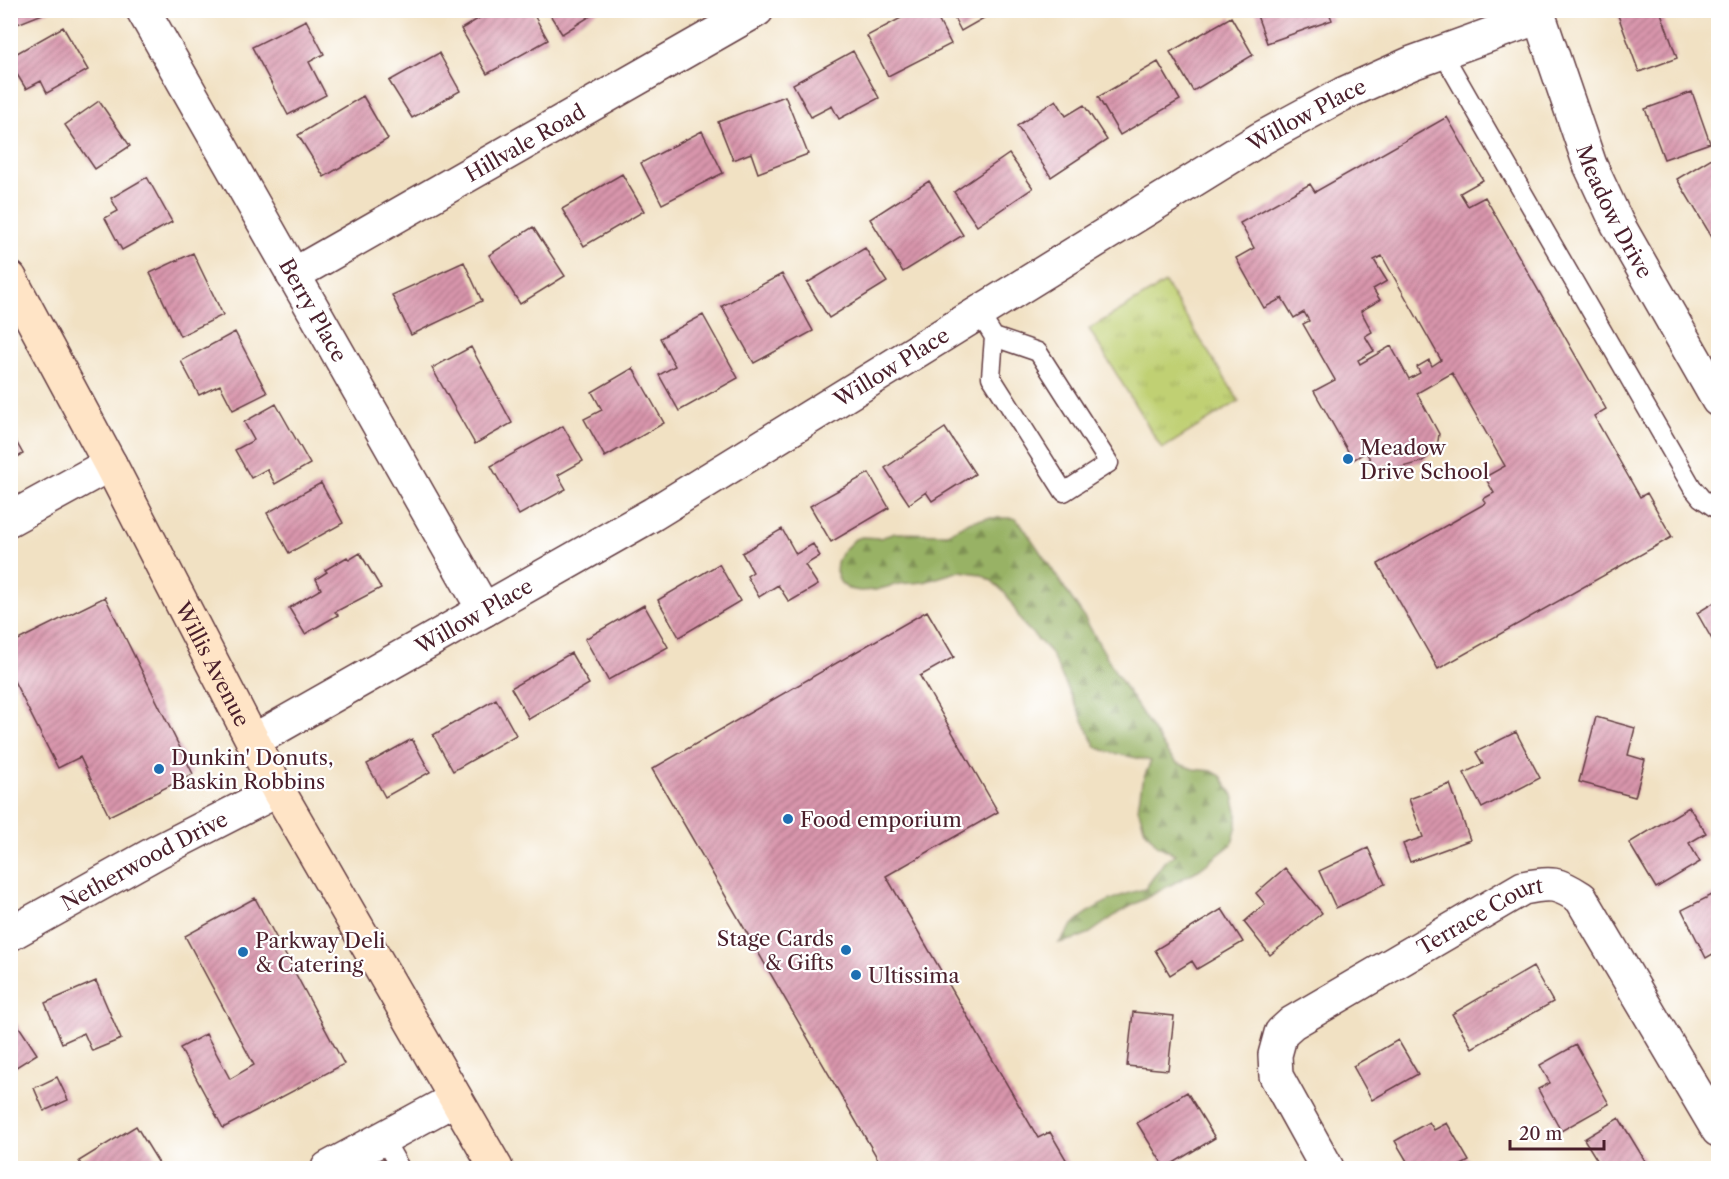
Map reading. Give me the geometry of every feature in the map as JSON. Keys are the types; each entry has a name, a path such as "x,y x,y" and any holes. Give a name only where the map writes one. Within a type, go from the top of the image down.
{"main road":[{"name":"Willis Avenue","path":"10,278 110,464 278,790 455,1099 490,1166"}],"street":[{"name":"Berry Place","path":"143,10 484,610"},
{"name":"Hillvale Road","path":"293,275 757,10"},
{"name":"Willow Place","path":"253,741 987,325 1260,139 1343,94 1412,63 1538,14"},
{"name":"Meadow Drive","path":"1538,14 1590,165 1617,223 1719,400"},
{"path":"10,519 110,464"},
{"name":"Netherwood Drive","path":"10,934 157,852 278,790"},
{"name":"Terrace Court","path":"1328,1168 1276,1076 1275,1055 1281,1033 1292,1023 1523,888 1543,884 1563,886 1581,898 1719,1131"},
{"path":"328,1168 455,1099"}],"lane":[{"path":"1442,52 1692,487 1701,498 1719,510"},
{"path":"987,325 1038,352 1109,464 1064,492 991,377 987,325"},
{"path":"382,1138 400,1168"}],"green space":[{"path":"1165,283 1239,401 1162,449 1089,329"},
{"path":"988,518 1014,518 1022,525 1082,614 1116,673 1168,754 1177,763 1193,769 1212,771 1221,776 1233,795 1237,811 1237,826 1232,844 1200,869 1120,912 1090,933 1059,943 1074,923 1084,915 1118,897 1145,889 1164,862 1175,854 1158,846 1145,830 1138,808 1142,782 1151,761 1096,747 1050,652 1023,624 1006,594 992,581 980,574 960,571 924,582 860,591 848,589 840,582 836,571 842,552 855,539 880,538 895,533 947,534 971,521"}],"building":[{"path":"10,10 50,10 50,11 10,27"},
{"path":"493,10 531,10 548,40 487,74 461,29"},
{"path":"547,10 600,10 562,34"},
{"path":"916,10 933,10 951,44 888,76 867,36"},
{"path":"950,10 998,10 961,31"},
{"path":"1255,10 1328,10 1332,20 1267,43"},
{"path":"1616,10 1660,10 1677,58 1639,72"},
{"path":"1231,17 1253,55 1193,91 1170,52"},
{"path":"306,20 324,54 309,62 326,95 288,115 252,47"},
{"path":"63,27 88,70 47,93 41,81 26,89 10,63 10,57"},
{"path":"853,51 879,98 839,119 832,106 811,117 793,84"},
{"path":"439,53 460,91 412,118 389,81"},
{"path":"1158,62 1180,100 1120,135 1098,97"},
{"path":"1692,92 1710,143 1664,159 1645,109"},
{"path":"363,96 388,139 324,177 298,135"},
{"path":"785,96 808,154 758,173 751,153 733,160 718,122"},
{"path":"1056,100 1066,116 1084,105 1107,140 1051,177 1017,126"},
{"path":"99,101 130,146 95,169 65,125"},
{"path":"1447,117 1483,180 1460,193 1468,206 1485,197 1606,409 1594,416 1640,497 1647,493 1672,537 1438,669 1378,564 1486,503 1483,499 1494,493 1485,477 1505,466 1452,373 1417,393 1439,434 1438,441 1430,455 1421,462 1399,468 1386,464 1376,469 1366,452 1353,460 1314,391 1335,380 1303,324 1309,321 1304,312 1294,318 1282,298 1264,308 1236,258 1254,248 1240,223 1310,184 1315,192","holes":["1382,256 1441,360 1432,366 1429,360 1417,367 1420,373 1409,379 1391,346 1360,364 1358,360 1374,351 1365,336 1372,332 1361,311 1380,300 1373,289 1387,281 1374,260"]},
{"path":"702,131 723,173 662,204 641,163"},
{"path":"1009,154 1033,188 977,226 954,192"},
{"path":"1715,156 1718,162 1718,236 1713,239 1677,179"},
{"path":"622,174 644,211 584,246 562,209"},
{"path":"147,177 172,222 122,250 105,218 118,211 111,198"},
{"path":"929,181 963,235 903,272 870,219"},
{"path":"533,227 565,276 520,304 489,255"},
{"path":"865,248 887,282 829,318 807,283"},
{"path":"193,253 223,315 180,336 150,273"},
{"path":"464,262 482,301 411,335 392,295"},
{"path":"782,274 813,331 754,363 722,306"},
{"path":"703,315 738,378 679,411 659,375 675,366 660,338"},
{"path":"235,332 267,393 233,410 220,385 199,395 181,361"},
{"path":"471,347 512,423 475,444 432,368"},
{"path":"633,368 664,423 605,457 584,419 602,410 592,392"},
{"path":"276,404 310,464 275,484 267,469 251,478 235,450 254,440 244,422"},
{"path":"563,426 583,461 558,475 566,489 519,515 491,466"},
{"path":"945,428 975,474 932,501 926,492 909,504 885,468"},
{"path":"10,431 23,454 10,461"},
{"path":"869,473 889,508 831,542 810,506"},
{"path":"321,483 343,523 289,553 267,513"},
{"path":"782,529 796,554 813,544 820,556 805,565 818,585 789,602 778,585 759,597 747,576 753,572 742,553"},
{"path":"360,553 381,588 335,612 338,615 305,634 289,608 321,589 316,579 327,572 325,570 347,557 349,560"},
{"path":"719,564 740,601 679,637 658,600"},
{"path":"105,597 193,774 109,816 80,757 58,768 10,673 10,644"},
{"path":"1718,600 1718,650 1697,613"},
{"path":"644,605 668,647 608,680 585,639"},
{"path":"927,611 954,657 920,676 998,812 886,876 1038,1138 1050,1132 1071,1168 883,1168 652,769"},
{"path":"571,653 589,684 529,719 511,688"},
{"path":"496,699 516,735 453,771 433,735"},
{"path":"1596,717 1635,728 1628,755 1645,760 1635,797 1579,782"},
{"path":"1516,732 1540,778 1482,808 1464,773 1483,764 1476,752"},
{"path":"412,739 430,772 385,797 367,764"},
{"path":"1450,784 1470,840 1410,862 1403,844 1423,837 1409,799"},
{"path":"1689,807 1706,833 1689,843 1700,862 1656,888 1629,843"},
{"path":"1368,848 1385,884 1336,908 1319,871"},
{"path":"1285,868 1322,913 1270,955 1244,922 1265,904 1256,893"},
{"path":"1716,893 1718,897 1718,951 1706,958 1682,910"},
{"path":"255,898 344,1064 223,1128 180,1048 206,1034 230,1079 254,1065 185,936"},
{"path":"1222,909 1243,942 1197,969 1192,961 1170,975 1155,950"},
{"path":"1533,967 1553,1002 1472,1048 1452,1014"},
{"path":"96,981 121,1039 92,1051 84,1033 62,1043 45,1003"},
{"path":"1133,1012 1174,1016 1168,1070 1127,1066"},
{"path":"10,1013 37,1054 10,1071"},
{"path":"1398,1040 1418,1074 1372,1100 1353,1066"},
{"path":"1576,1045 1609,1104 1561,1131 1538,1089 1550,1083 1540,1065"},
{"path":"57,1077 68,1100 44,1111 34,1088"},
{"path":"1187,1092 1215,1138 1165,1168 1137,1123"},
{"path":"1619,1118 1647,1164 1640,1168 1602,1168 1584,1139"},
{"path":"1429,1122 1434,1130 1447,1123 1469,1161 1456,1168 1411,1168 1395,1141"},
{"path":"136,1126 162,1168 83,1168 79,1161"}],"place":[{"name":"Meadow Drive School","path":"1348,459"},
{"name":"Dunkin' Donuts, Baskin Robbins","path":"159,769"},
{"name":"Food emporium","path":"788,819"},
{"name":"Stage Cards & Gifts","path":"846,950"},
{"name":"Parkway Deli & Catering","path":"243,952"},
{"name":"Ultissima","path":"856,975"}]}
